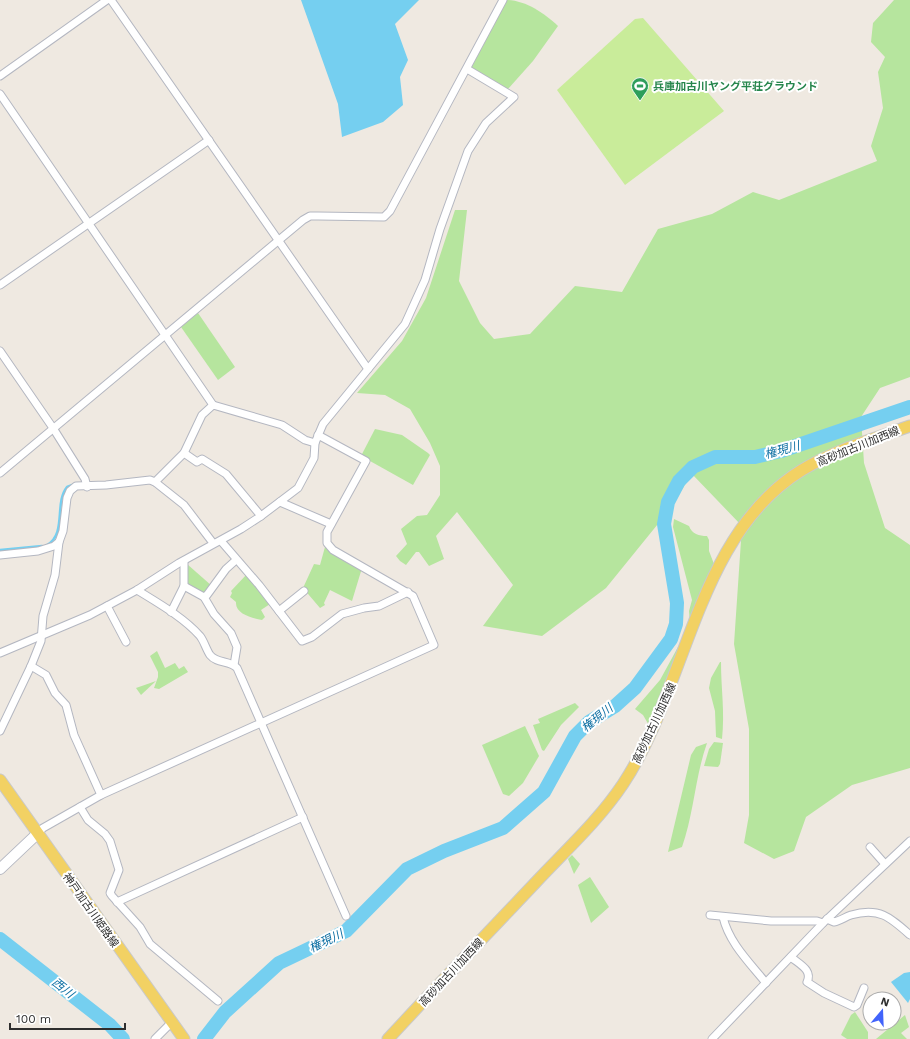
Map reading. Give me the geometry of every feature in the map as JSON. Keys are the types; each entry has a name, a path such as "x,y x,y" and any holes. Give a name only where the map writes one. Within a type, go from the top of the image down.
{"main road":[{"name":"高砂加古川加西線","path":"388,1039 583,833 622,785 639,759 656,722 716,569 733,538 764,501 801,471 830,455 910,426"},
{"name":"神戸加古川姫路線","path":"0,780 184,1039"},
{"path":"1,865 37,834"}],"street":[{"path":"0,76 107,0"},
{"path":"111,0 368,369"},
{"path":"0,473 279,240 310,216 384,217 390,211 503,0"},
{"path":"0,653 90,615 137,590 261,516 298,488 314,458 315,443 323,424 336,406 405,324 422,286 468,151 486,123 514,96 467,69"},
{"path":"0,94 90,222 213,405 282,425 305,440 315,443"},
{"path":"0,284 209,140"},
{"path":"0,352 53,428 85,479 87,487"},
{"path":"155,482 184,453 202,415 213,405"},
{"path":"37,834 43,828 101,795 434,645 417,605 408,592 333,550 327,543 326,536 331,524 366,461 318,435"},
{"path":"184,453 197,462 202,459 226,474 261,516"},
{"path":"0,731 31,666 42,635 43,616 55,575 67,498 70,490 76,486 87,487 150,480 155,482 184,505 217,542 236,560 279,611 300,639 304,641 342,614 364,608 380,606 408,592"},
{"path":"280,502 331,524"},
{"path":"0,556 38,550 54,546 59,542"},
{"path":"204,597 226,569 236,560"},
{"path":"171,612 184,586 184,561"},
{"path":"184,586 204,597 214,614 235,640 237,647 234,665"},
{"path":"137,590 171,612 200,636 210,655 217,660 234,665 237,668 346,916"},
{"path":"279,611 304,591"},
{"path":"107,606 126,642"},
{"path":"31,666 46,675 55,693 66,705 74,735 101,795"},
{"path":"80,807 88,820 105,834 110,841 119,870 110,893 140,927 150,944 218,1001"},
{"path":"117,902 303,817"},
{"path":"712,1039 825,921 910,841"},
{"path":"870,847 885,864"},
{"path":"710,915 783,922 834,922 850,915 877,912 892,919 910,935"},
{"path":"723,917 725,925 740,951 766,983"},
{"path":"791,957 809,972 810,977 807,982 824,993 854,1007 857,1005 864,988"},
{"path":"155,1039 172,1022"}],"green space":[{"path":"506,0 520,2 534,8 547,16 558,26 533,61 508,89 470,68"},
{"path":"894,0 910,0 910,377 880,388 861,417 864,463 885,528 910,545 910,768 852,785 806,817 794,851 774,859 744,843 749,815 749,729 734,644 742,526 692,474 666,514 606,588 542,636 483,626 513,585 457,512 436,536 444,559 429,566 419,552 416,552 406,565 400,561 396,556 407,544 401,529 417,516 427,515 440,495 440,466 430,443 410,409 385,395 357,393 402,341 426,298 455,210 467,210 459,281 480,323 494,339 530,334 575,286 622,292 658,229 712,214 753,192 779,200 877,161 871,146 883,108 878,72 885,57 871,42 873,23"},
{"name":"兵庫加古川ヤング平荘グラウンド","path":"643,18 724,111 625,185 557,90 635,19"},
{"path":"198,313 235,367 218,380 181,327"},
{"path":"375,429 402,435 430,455 413,485 361,456"},
{"path":"674,519 689,526 696,534 707,536 709,540 709,551 714,564 690,623 689,611 692,600 673,527"},
{"path":"325,547 362,568 352,601 330,590 324,603 325,605 320,608 303,588 314,564 320,565"},
{"path":"187,564 212,586 205,595 186,585"},
{"path":"247,574 270,604 261,610 265,617 262,620 249,617 238,610 236,602 230,597 232,593 231,591"},
{"path":"681,645 650,727 643,715 635,709 660,680 678,647"},
{"path":"157,651 165,668 175,663 179,669 184,666 188,672 159,689 154,688 158,677 158,672 150,656"},
{"path":"720,662 723,710 722,739 716,737 715,711 709,688 711,678"},
{"path":"156,681 141,695 136,688"},
{"path":"575,703 579,707 561,725 544,751 542,750 533,725 540,723 538,719"},
{"path":"525,726 539,756 523,783 509,796 503,794 482,745"},
{"path":"714,742 723,743 720,764 718,767 704,766 709,749"},
{"path":"707,743 682,847 668,852 691,755 696,747"},
{"path":"572,855 580,864 574,874 568,859"},
{"path":"590,877 609,907 591,923 578,885"},
{"path":"855,1012 862,1023 862,1031 868,1032 868,1039 847,1039 841,1035 851,1015"},
{"path":"905,1015 909,1027 901,1033 907,1039 876,1039 886,1031 902,1031 902,1017"}],"water":[{"path":"301,0 419,0 395,24 408,60 400,77 403,105 383,122 342,137 338,104"},
{"path":"910,972 910,999 908,1003 902,996 902,991 898,991 891,982 904,973"}],"waterway":[{"name":"権現川","path":"204,1039 225,1012 279,963 346,931 407,869 444,851 503,828 544,792 575,736 589,722 615,706 635,688 671,639 676,624 677,603 664,524 668,502 679,481 693,467 715,457 755,457 781,451 910,407"},
{"path":"47,545 57,534 63,494 67,487 75,484"},
{"path":"0,550 42,546"},
{"name":"西川","path":"0,939 110,1025 123,1039"}],"place":[{"name":"兵庫加古川ヤング平荘グラウンド","path":"640,101"}]}
